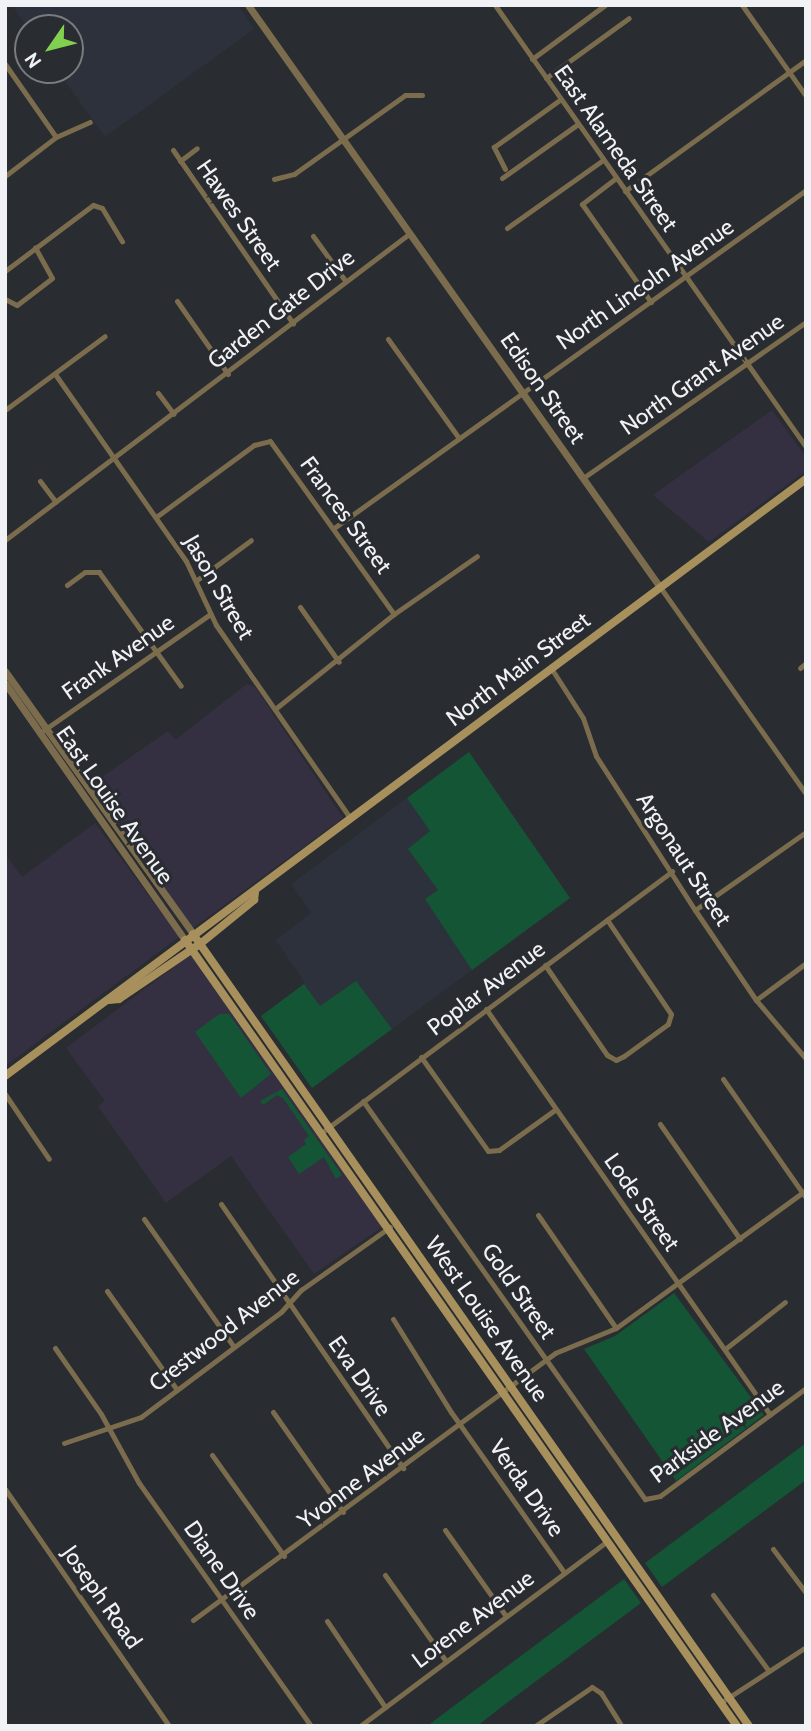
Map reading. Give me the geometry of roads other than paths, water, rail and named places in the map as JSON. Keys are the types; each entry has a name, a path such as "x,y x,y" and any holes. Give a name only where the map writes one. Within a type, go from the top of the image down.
{"main road":[{"name":"North Main Street","path":"109,1000 119,999 192,950 246,908 255,893 351,819 806,480"},
{"name":"North Main Street","path":"5,1076 109,1000 193,933 249,893 255,893"},
{"name":"West Louise Avenue","path":"193,933 388,1229 737,1726"},
{"name":"East Louise Avenue","path":"185,940 192,950"},
{"name":"West Louise Avenue","path":"192,950 396,1223 749,1726"}],"street":[{"name":"Edison Street","path":"248,5 806,794"},
{"name":"East Alameda Street","path":"496,5 806,447"},
{"path":"532,59 605,5"},
{"path":"742,5 806,96"},
{"path":"546,78 629,18"},
{"path":"625,191 806,60"},
{"path":"5,64 56,137"},
{"path":"274,179 294,174 405,95 422,95"},
{"path":"506,169 494,147 561,99"},
{"path":"5,176 56,137 90,122"},
{"path":"502,178 578,124"},
{"name":"Hawes Street","path":"180,161 197,148"},
{"name":"Hawes Street","path":"173,150 293,323"},
{"path":"507,228 603,160"},
{"path":"616,178 582,204 651,302"},
{"name":"North Lincoln Avenue","path":"334,527 806,190"},
{"path":"5,271 93,205 102,208 122,241"},
{"name":"Garden Gate Drive","path":"5,540 228,374 344,279 410,233"},
{"path":"313,236 344,279"},
{"path":"5,299 17,305 52,278 34,247"},
{"path":"177,301 228,374"},
{"name":"North Grant Avenue","path":"583,478 806,322"},
{"path":"5,410 105,336"},
{"path":"388,338 459,438"},
{"name":"Jason Street","path":"55,374 156,517 197,580 211,614 351,819"},
{"path":"158,393 174,414"},
{"name":"Frances Street","path":"156,517 266,440 334,527 394,614"},
{"path":"40,481 56,502"},
{"path":"197,580 251,540"},
{"path":"275,709 339,662 394,614 477,556"},
{"path":"67,585 85,572 99,572 181,686"},
{"path":"300,607 339,662"},
{"name":"Frank Avenue","path":"43,731 211,614"},
{"name":"Argonaut Street","path":"551,668 583,718 596,756 695,910 756,1000 806,1059"},
{"name":"East Louise Avenue","path":"5,671 185,940"},
{"name":"East Louise Avenue","path":"5,683 193,933"},
{"path":"695,910 806,832"},
{"name":"Poplar Avenue","path":"324,1130 672,871"},
{"path":"545,965 607,1055 616,1060 624,1056 668,1024 671,1014 607,920"},
{"path":"756,1000 806,963"},
{"name":"Lode Street","path":"486,1009 770,1414"},
{"path":"422,1057 488,1151 499,1150 556,1109"},
{"path":"723,1079 804,1193"},
{"path":"5,1094 49,1159"},
{"name":"Gold Street","path":"363,1101 647,1499"},
{"path":"660,1124 740,1239"},
{"name":"Yvonne Avenue","path":"193,1620 284,1556 565,1347 616,1328 804,1193"},
{"name":"Eva Drive","path":"221,1205 403,1468"},
{"path":"538,1215 616,1328"},
{"path":"144,1219 234,1347"},
{"name":"Crestwood Avenue","path":"64,1443 111,1431 141,1417 396,1223"},
{"path":"107,1291 177,1390"},
{"path":"725,1349 785,1302"},
{"name":"Verda Drive","path":"393,1319 461,1425 564,1572"},
{"name":"Diane Drive","path":"55,1348 111,1431 139,1483 311,1726"},
{"name":"Parkside Avenue","path":"647,1499 660,1496 806,1388"},
{"path":"273,1412 343,1512"},
{"path":"212,1455 284,1556"},
{"name":"Joseph Road","path":"5,1489 169,1726"},
{"path":"445,1530 506,1616"},
{"name":"Lorene Avenue","path":"360,1726 607,1541"},
{"path":"773,1549 806,1593"},
{"path":"385,1575 446,1661"},
{"path":"713,1595 768,1670"},
{"path":"327,1621 386,1707"},
{"path":"720,1703 806,1647"},
{"path":"535,1726 588,1687 601,1693 622,1726"}]}
